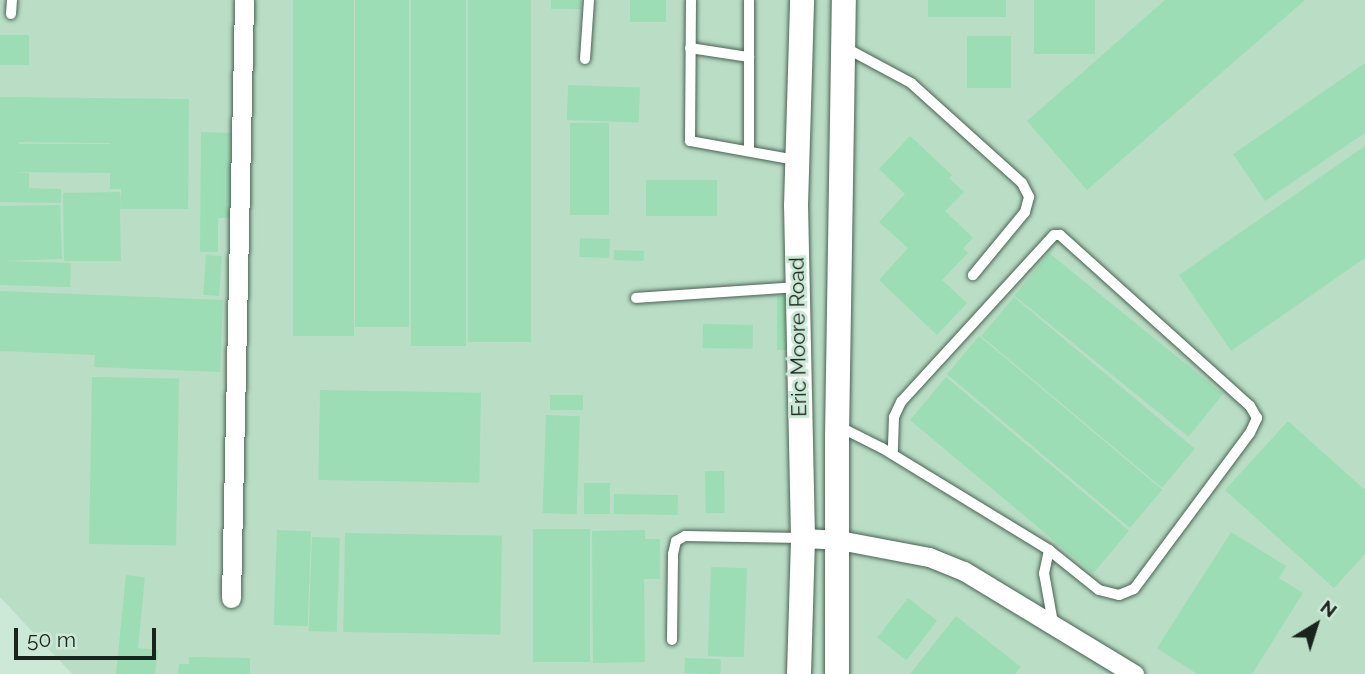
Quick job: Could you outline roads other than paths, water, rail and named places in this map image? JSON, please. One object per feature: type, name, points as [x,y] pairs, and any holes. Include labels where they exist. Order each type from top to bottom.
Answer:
[{"type":"street","points":[[231,598],[244,0]]},
{"type":"street","name":"Eric Moore Road","points":[[799,674],[803,538],[797,286],[802,0]]},
{"type":"street","name":"Eric Moore Road","points":[[837,674],[837,425],[845,0]]},
{"type":"street","points":[[803,538],[839,540],[929,557],[964,571],[1133,674]]},
{"type":"lane","points":[[11,14],[12,0]]},
{"type":"lane","points":[[585,59],[589,0]]},
{"type":"lane","points":[[691,0],[690,141],[798,160]]},
{"type":"lane","points":[[748,0],[749,151]]},
{"type":"lane","points":[[843,47],[911,83],[1022,183],[1029,197],[1025,212],[973,275]]},
{"type":"lane","points":[[690,48],[749,57]]},
{"type":"lane","points":[[837,425],[893,454],[1049,550],[1099,590],[1119,595],[1134,589],[1250,433],[1257,418],[1250,406],[1060,235],[1050,238],[901,402],[894,417],[893,454]]},
{"type":"lane","points":[[635,298],[797,286]]},
{"type":"lane","points":[[672,640],[673,554],[676,541],[685,536],[803,538]]},
{"type":"lane","points":[[1049,550],[1044,573],[1053,624]]}]
